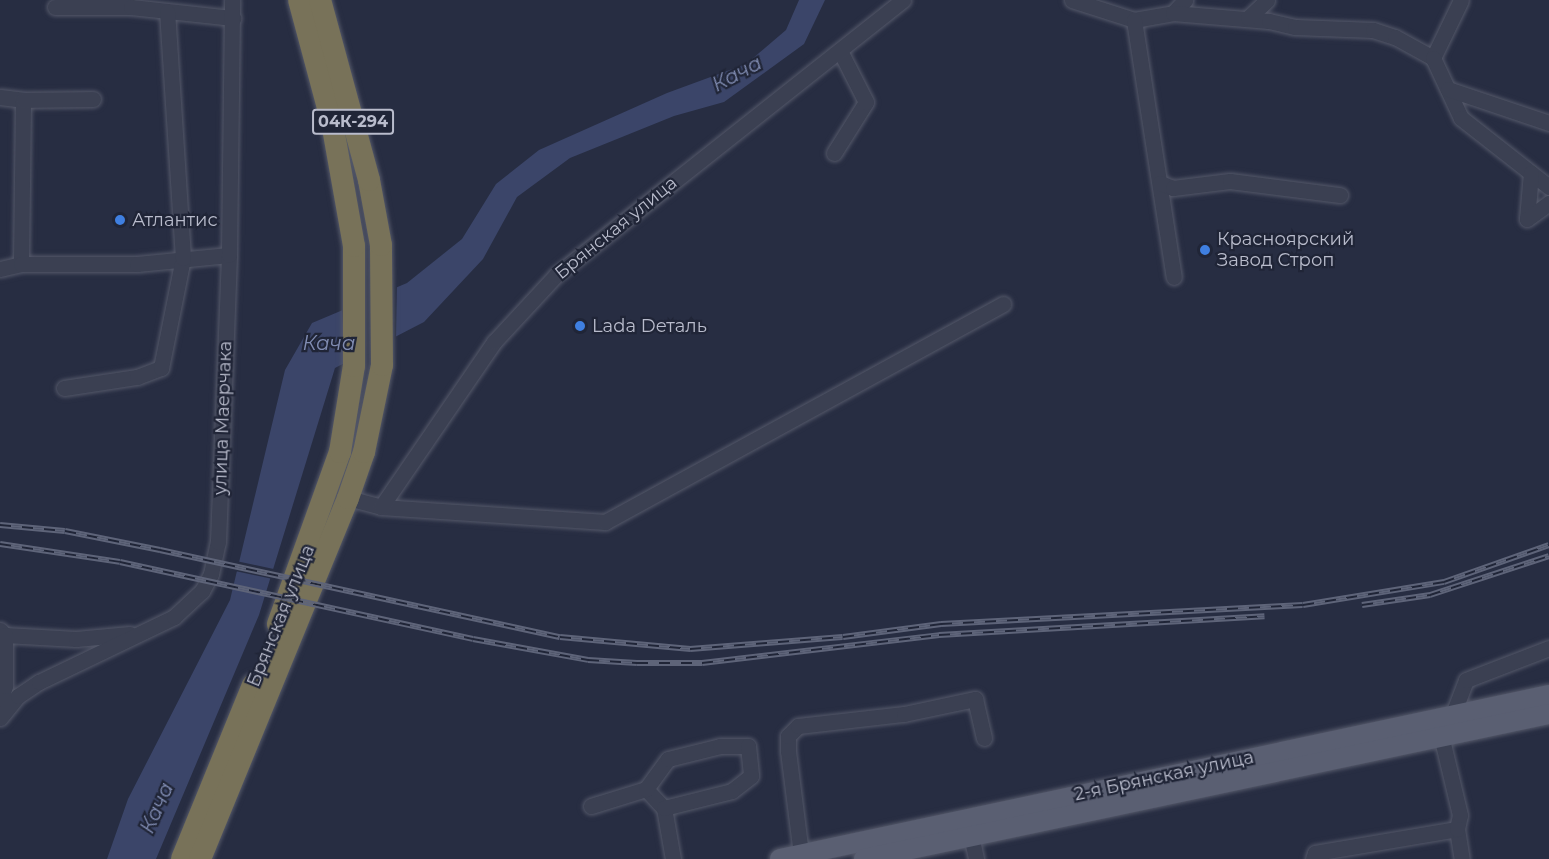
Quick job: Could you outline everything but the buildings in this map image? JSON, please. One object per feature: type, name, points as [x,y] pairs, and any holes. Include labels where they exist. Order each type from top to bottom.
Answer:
[{"type":"highway","name":"Брянская улица","points":[[182,859],[327,499],[351,403],[354,366],[354,246],[332,123],[299,0]]},
{"type":"highway","name":"Брянская улица","points":[[200,859],[348,498],[369,432],[382,366],[384,279],[381,245],[369,180],[320,0]]},
{"type":"main road","name":"2-я Брянская улица","points":[[780,859],[1549,695]]},
{"type":"main road","name":"2-я Брянская улица","points":[[864,859],[918,853],[971,836],[1549,714]]},
{"type":"street","name":"улица Маерчака","points":[[0,718],[18,696],[39,682],[174,617],[191,603],[211,574],[218,542],[229,255],[232,0]]},
{"type":"street","name":"Брянская улица","points":[[381,507],[494,342],[556,275],[903,0]]},
{"type":"street","points":[[1072,0],[1134,20],[1173,13],[1248,18],[1295,27],[1373,30],[1395,37],[1433,58],[1461,118],[1549,188]]},
{"type":"street","points":[[1173,13],[1185,0]]},
{"type":"street","points":[[1248,18],[1267,0]]},
{"type":"street","points":[[1433,58],[1461,0]]},
{"type":"street","points":[[55,7],[131,7],[167,12],[187,7],[233,18]]},
{"type":"street","points":[[64,388],[137,377],[161,368],[183,258],[167,12]]},
{"type":"street","points":[[1134,20],[1174,277]]},
{"type":"street","points":[[834,153],[866,102],[840,51]]},
{"type":"street","points":[[1448,88],[1549,123]]},
{"type":"street","points":[[0,97],[23,100],[93,99]]},
{"type":"street","points":[[21,264],[23,100]]},
{"type":"street","points":[[1531,173],[1527,219],[1549,203]]},
{"type":"street","points":[[1160,183],[1173,188],[1230,181],[1340,195]]},
{"type":"street","points":[[0,269],[21,264],[137,264],[229,255]]},
{"type":"street","points":[[348,498],[381,507],[605,522],[1003,304]]},
{"type":"street","points":[[0,702],[5,686],[3,633],[76,639],[142,632]]},
{"type":"street","points":[[1452,714],[1466,680],[1549,648]]},
{"type":"street","points":[[801,854],[788,751],[788,736],[798,726],[904,714],[975,699],[984,738]]},
{"type":"street","points":[[1442,735],[1460,815],[1456,829],[1462,859]]},
{"type":"street","points":[[591,806],[646,789],[668,759],[720,746],[748,746],[751,776],[732,790],[664,808]]},
{"type":"street","points":[[646,789],[664,808],[673,859]]},
{"type":"street","points":[[1312,859],[1315,853],[1456,829]]},
{"type":"street","points":[[971,836],[976,859]]},
{"type":"water","name":"Кача","points":[[799,0],[825,0],[804,44],[724,102],[674,116],[570,158],[517,197],[483,259],[424,322],[335,368],[259,615],[156,859],[107,859],[128,799],[230,600],[285,370],[312,323],[407,283],[462,239],[496,184],[539,150],[667,93],[746,64],[786,30]]},
{"type":"pier","points":[[397,283],[396,340],[345,366],[342,307]]},
{"type":"pier","points":[[236,561],[277,570],[275,580],[234,571]]},
{"type":"railway","points":[[0,525],[65,531],[560,637],[690,649],[843,637],[941,624],[1303,605],[1444,582],[1549,545]]},
{"type":"railway","points":[[0,544],[120,562],[473,639],[588,660],[637,663],[702,663],[939,635],[1264,616]]},
{"type":"railway","points":[[1362,605],[1430,595],[1549,556]]},
{"type":"place","name":"Атлантис","points":[[120,220]]},
{"type":"place","name":"Красноярский Завод Строп","points":[[1205,250]]},
{"type":"place","name":"Lada Dеталь","points":[[580,326]]}]
